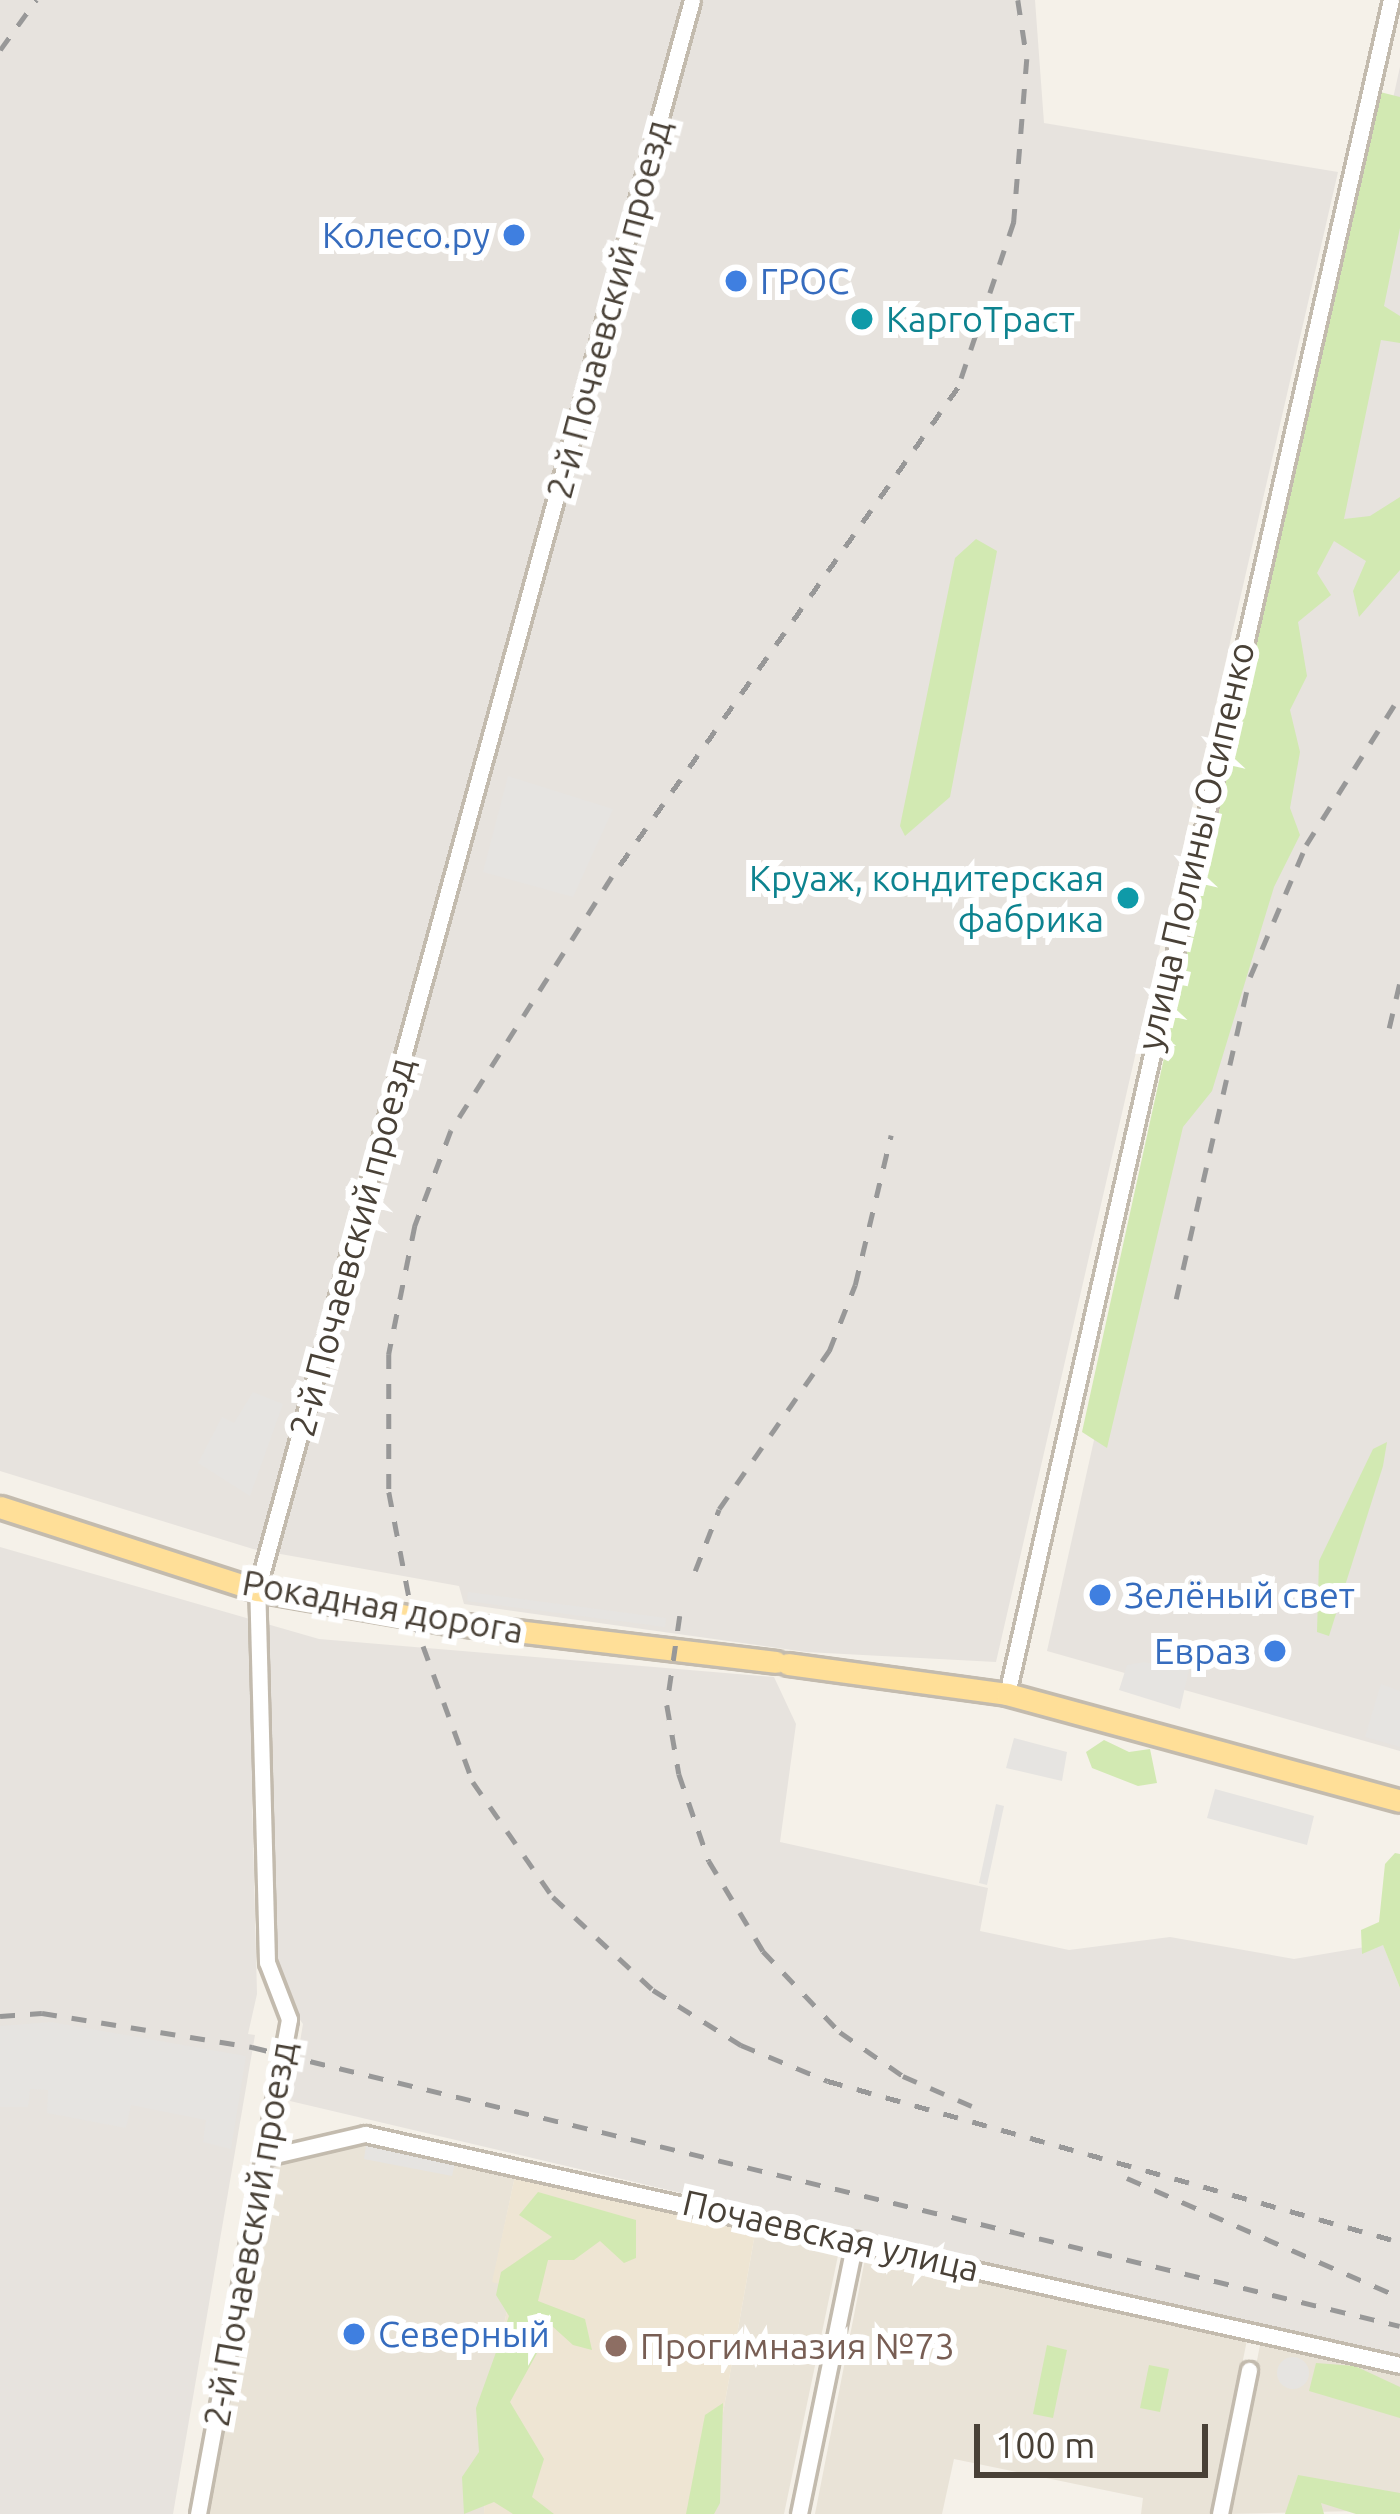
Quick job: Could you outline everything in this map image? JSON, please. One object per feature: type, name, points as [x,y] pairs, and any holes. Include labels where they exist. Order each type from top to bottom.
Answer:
[{"type":"main road","name":"Рокадная дорога","points":[[0,1507],[257,1590],[449,1623],[1007,1694],[1400,1801]]},
{"type":"street","name":"2-й Почаевский проезд","points":[[198,2514],[289,2019],[267,1962],[257,1590],[692,0]]},
{"type":"street","name":"улица Полины Осипенко","points":[[1007,1694],[1391,0]]},
{"type":"street","name":"Почаевская улица","points":[[262,2158],[365,2134],[1400,2365]]},
{"type":"street","points":[[799,2514],[855,2240]]},
{"type":"street","points":[[1220,2514],[1249,2370]]},
{"type":"shaded area","points":[[0,0],[1035,0],[1044,123],[1338,172],[996,1662],[806,1652],[464,1604],[459,1586],[253,1549],[0,1471]]},
{"type":"shaded area","points":[[1400,67],[1400,1751],[1047,1651]]},
{"type":"shaded area","points":[[508,776],[613,809],[573,897],[483,872]]},
{"type":"shaded area","points":[[253,1392],[283,1404],[250,1496],[198,1463],[222,1417],[234,1423]]},
{"type":"shaded area","points":[[0,1547],[319,1639],[774,1677],[796,1724],[780,1842],[988,1888],[980,1931],[1069,1950],[1170,1937],[1294,1959],[1383,1944],[1400,1988],[1400,2362],[290,2101],[303,2024],[284,1998],[270,1939],[273,1793],[252,1794],[257,1994],[248,2034],[255,2035],[173,2514],[0,2514]]},
{"type":"shaded area","points":[[468,1592],[666,1618],[665,1627],[467,1601]]},
{"type":"shaded area","points":[[1144,1662],[1189,1670],[1180,1709],[1119,1690],[1127,1665]]},
{"type":"shaded area","points":[[1381,1684],[1400,1691],[1400,1747],[1365,1737]]},
{"type":"shaded area","points":[[1014,1738],[1067,1752],[1062,1781],[1006,1768]]},
{"type":"shaded area","points":[[1215,1789],[1314,1816],[1307,1845],[1207,1818]]},
{"type":"shaded area","points":[[996,1804],[1004,1806],[987,1885],[979,1883]]},
{"type":"shaded area","points":[[51,2022],[246,2056],[231,2149],[203,2142],[206,2120],[131,2105],[126,2128],[47,2113],[48,2090],[30,2089],[28,2107],[0,2107],[0,2026]]},
{"type":"shaded area","points":[[366,2145],[515,2176],[493,2281],[512,2287],[488,2400],[484,2514],[207,2514],[274,2165]]},
{"type":"shaded area","points":[[366,2145],[455,2163],[452,2176],[364,2159]]},
{"type":"shaded area","name":"Прогимназия №73","points":[[515,2176],[756,2228],[705,2514],[484,2514],[488,2400],[512,2287],[492,2282]]},
{"type":"shaded area","points":[[756,2228],[840,2246],[784,2514],[705,2514]]},
{"type":"shaded area","points":[[866,2254],[1248,2335],[1212,2514],[1141,2514],[1143,2498],[954,2459],[942,2514],[815,2514]]},
{"type":"shaded area","points":[[1261,2340],[1400,2374],[1400,2510],[1227,2514]]},
{"type":"shaded area","points":[[1293,2357],[1305,2361],[1309,2373],[1305,2385],[1293,2389],[1281,2385],[1277,2373],[1281,2361]]},
{"type":"green space","points":[[1376,91],[1400,97],[1400,228],[1384,306],[1400,316],[1400,343],[1381,340],[1344,519],[1370,516],[1400,497],[1400,570],[1359,617],[1353,591],[1366,561],[1334,541],[1317,573],[1331,595],[1298,622],[1307,676],[1290,710],[1300,752],[1290,808],[1300,835],[1274,887],[1212,1091],[1183,1127],[1107,1448],[1082,1432]]},
{"type":"green space","points":[[976,539],[997,551],[950,797],[905,836],[900,826],[955,558]]},
{"type":"green space","points":[[1387,1442],[1329,1636],[1317,1632],[1319,1561],[1373,1449]]},
{"type":"green space","points":[[1104,1740],[1129,1752],[1150,1749],[1157,1783],[1138,1786],[1092,1768],[1086,1752]]},
{"type":"green space","points":[[1395,1853],[1400,1854],[1400,1988],[1383,1945],[1362,1954],[1361,1930],[1379,1922],[1385,1864]]},
{"type":"green space","points":[[538,2192],[636,2220],[636,2258],[624,2263],[600,2241],[574,2260],[548,2260],[538,2301],[585,2319],[592,2350],[573,2345],[552,2326],[510,2402],[544,2459],[532,2497],[554,2514],[513,2514],[494,2502],[464,2514],[462,2477],[479,2452],[476,2408],[509,2316],[496,2295],[501,2272],[552,2237],[519,2215]]},
{"type":"green space","points":[[1047,2345],[1067,2350],[1053,2418],[1033,2414]]},
{"type":"green space","points":[[1316,2363],[1355,2366],[1400,2387],[1400,2418],[1309,2391]]},
{"type":"green space","points":[[1149,2365],[1169,2369],[1160,2412],[1140,2408]]},
{"type":"green space","points":[[723,2403],[720,2503],[714,2514],[686,2514],[705,2415]]},
{"type":"green space","points":[[1298,2475],[1400,2493],[1400,2514],[1356,2514],[1321,2503],[1324,2514],[1285,2514]]},
{"type":"railway","points":[[0,50],[36,0]]},
{"type":"railway","points":[[1018,0],[1027,59],[1014,222],[958,388],[612,877],[451,1131],[415,1226],[389,1354],[389,1492],[413,1618],[473,1782],[553,1897],[653,1990],[741,2045],[828,2081],[1400,2242]]},
{"type":"railway","points":[[1176,1299],[1250,977],[1306,845],[1400,696]]},
{"type":"railway","points":[[1389,1028],[1400,981]]},
{"type":"railway","points":[[695,1571],[719,1509],[829,1351],[855,1285],[891,1135]]},
{"type":"railway","points":[[680,1616],[667,1705],[679,1774],[709,1861],[763,1951],[840,2032],[903,2076],[974,2107]]},
{"type":"railway","points":[[0,2016],[42,2013],[252,2047],[1400,2326]]},
{"type":"railway","points":[[1127,2178],[1400,2297]]},
{"type":"place","name":"Колесо.ру","points":[[514,235]]},
{"type":"place","name":"ГРОС","points":[[736,281]]},
{"type":"place","name":"КаргоТраст","points":[[862,319]]},
{"type":"place","name":"Круаж, кондитерская фабрика","points":[[1128,898]]},
{"type":"place","name":"Зелёный свет","points":[[1100,1595]]},
{"type":"place","name":"Евраз","points":[[1275,1651]]},
{"type":"place","name":"Северный","points":[[354,2334]]},
{"type":"place","name":"Прогимназия №73","points":[[616,2346]]}]
